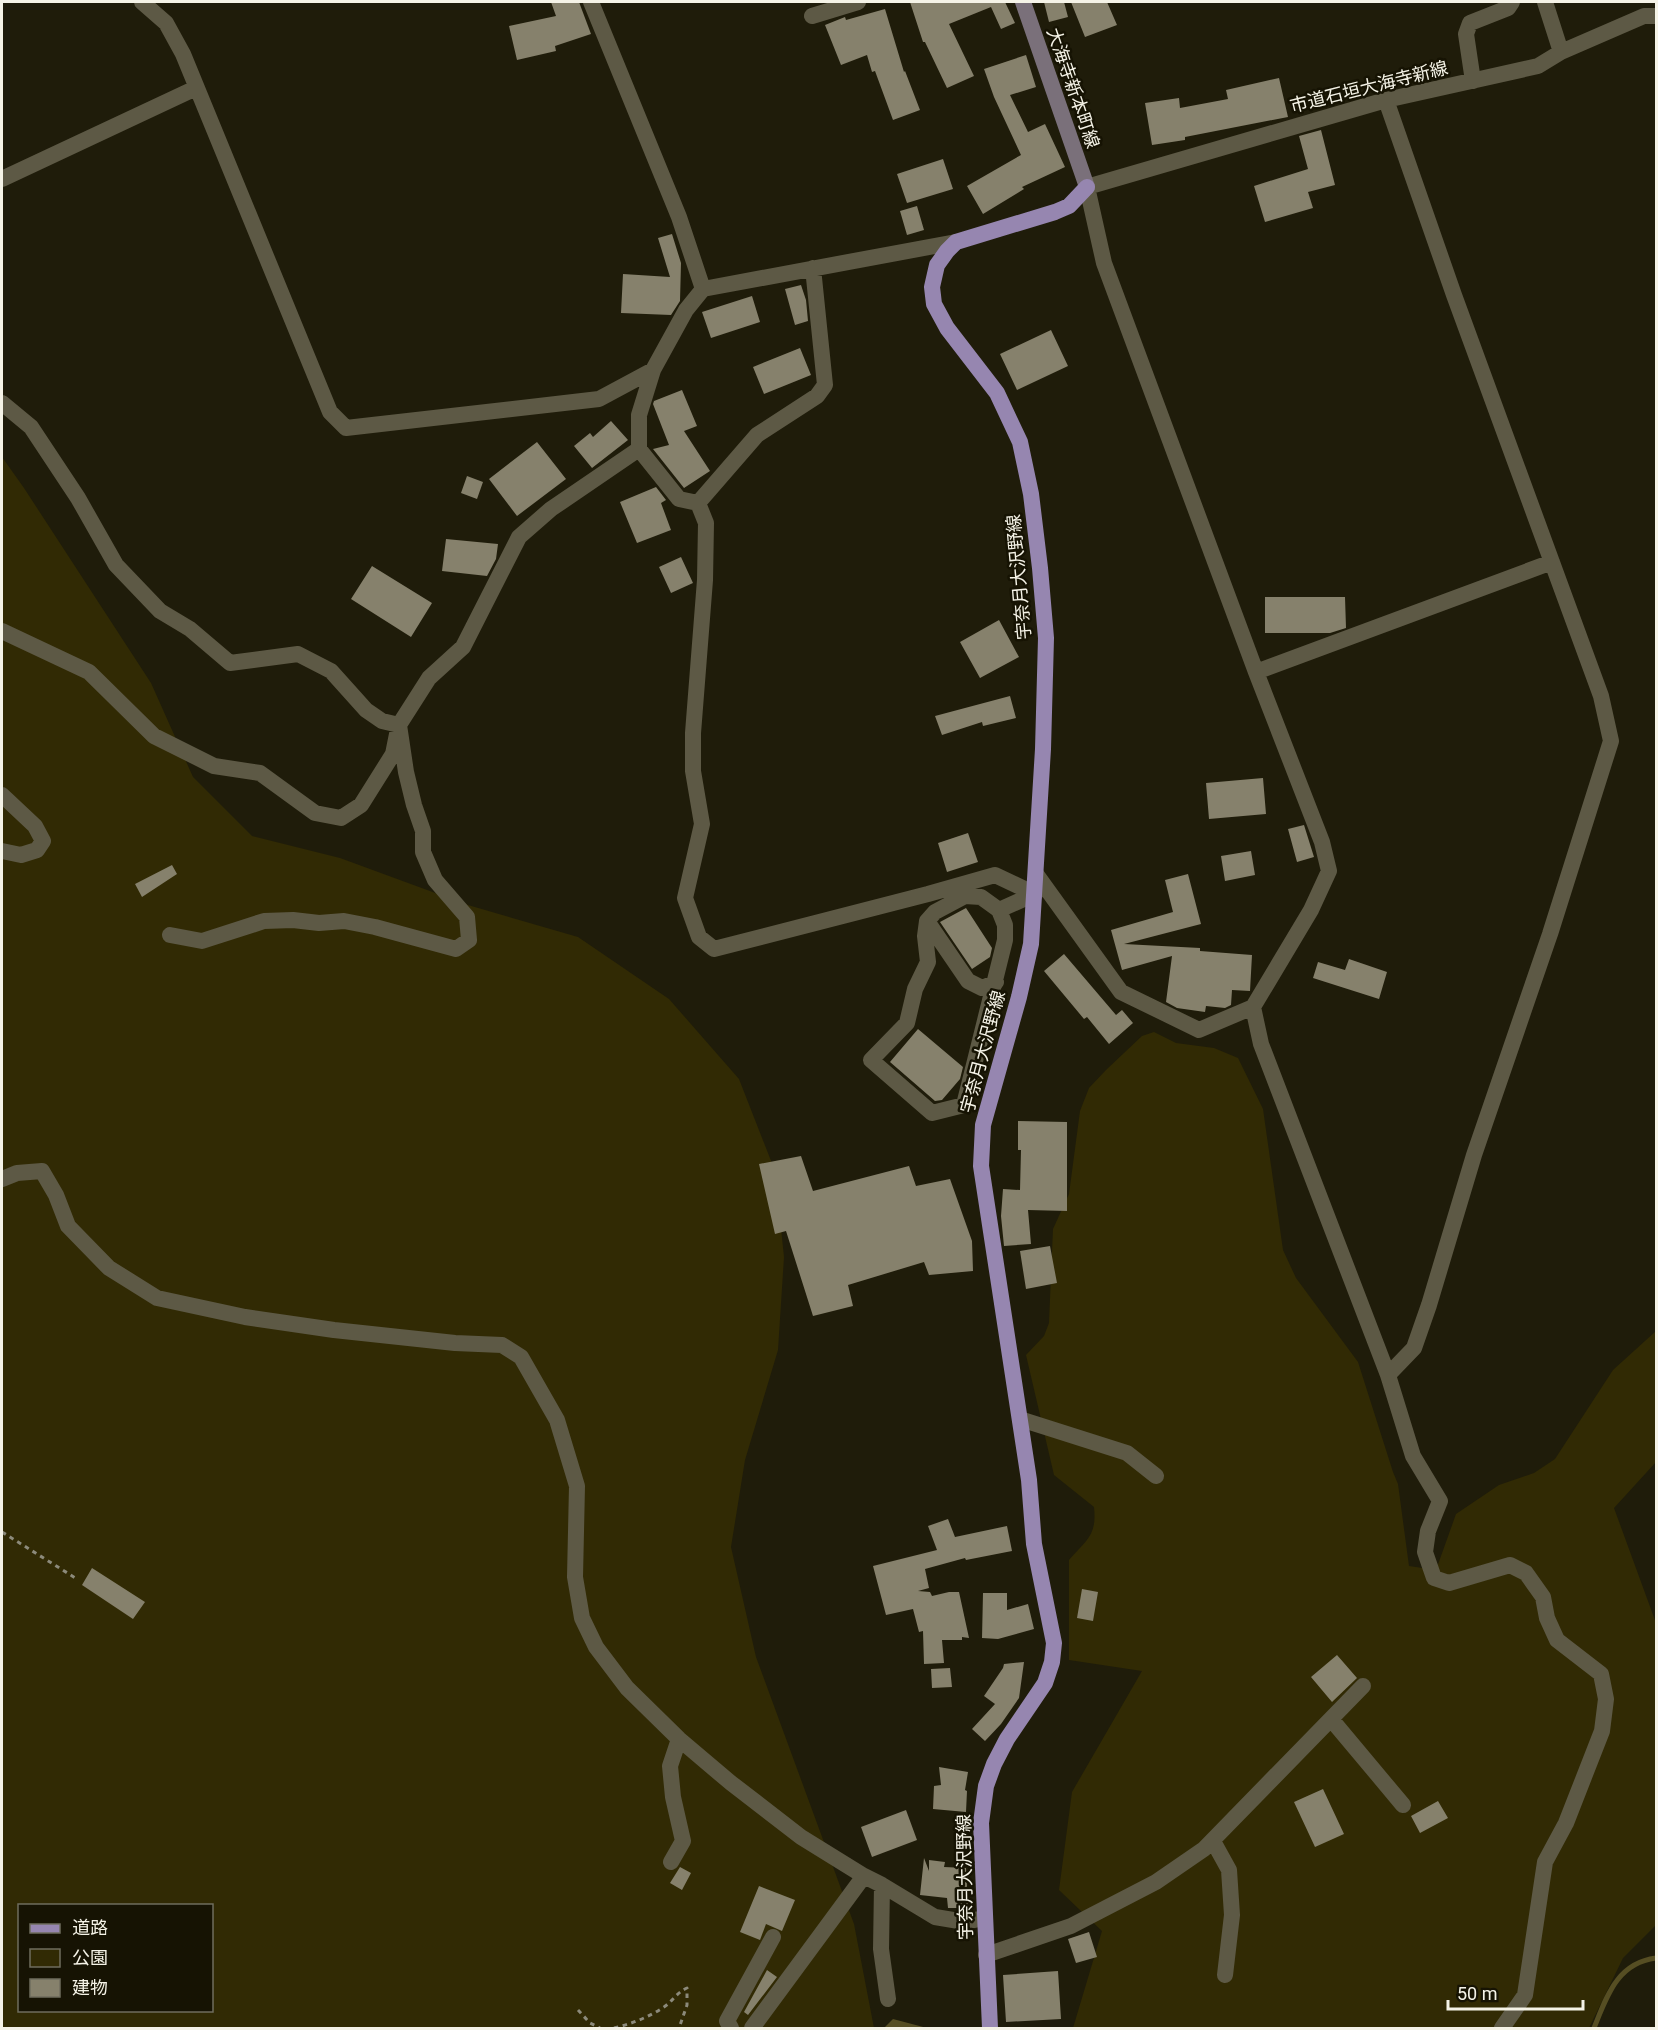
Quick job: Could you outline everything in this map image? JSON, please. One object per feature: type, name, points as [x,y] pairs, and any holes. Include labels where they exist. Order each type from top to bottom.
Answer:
[{"type":"main road","name":"大海寺新本町線","points":[[1023,2],[1087,187]]},
{"type":"main road","points":[[956,242],[1055,212],[1069,206],[1087,187]]},
{"type":"main road","name":"宇奈月大沢野線","points":[[956,242],[937,266],[932,287],[933,304],[947,328],[997,393],[1020,442],[1035,526],[1046,638],[1043,749],[1031,944],[983,1125],[981,1166],[1029,1480],[1034,1544],[1054,1643],[1052,1662],[1045,1683],[1007,1739],[986,1786],[981,1823],[990,2028]]},
{"type":"street","points":[[142,2],[166,23],[183,54],[330,412],[346,428],[599,399],[653,370]]},
{"type":"street","points":[[591,2],[679,218],[703,289]]},
{"type":"street","points":[[812,16],[858,2]]},
{"type":"street","points":[[1473,81],[1466,34],[1470,23],[1508,8],[1512,2]]},
{"type":"street","points":[[1545,2],[1561,52]]},
{"type":"street","name":"市道石垣大海寺新線","points":[[1087,187],[1386,100],[1538,66],[1561,52],[1644,16],[1656,16]]},
{"type":"street","points":[[2,179],[196,88]]},
{"type":"street","points":[[1386,100],[1454,295],[1601,696],[1611,741],[1550,934],[1474,1155],[1414,1348],[1388,1375]]},
{"type":"street","points":[[1036,874],[1121,992],[1199,1030],[1253,1007],[1311,910],[1329,871],[1322,842],[1256,672],[1104,263],[1087,187]]},
{"type":"street","points":[[698,503],[679,500],[639,449],[639,416],[653,370],[687,310],[703,289],[956,242]]},
{"type":"street","points":[[698,503],[757,435],[817,396],[825,385],[813,268]]},
{"type":"street","points":[[2,403],[31,428],[78,498],[116,565],[160,611],[190,629],[230,663],[298,654],[332,671],[366,710],[382,721],[399,725]]},
{"type":"street","points":[[2,632],[89,672],[154,736],[214,766],[261,773],[315,813],[341,818],[361,805],[393,754],[399,725],[429,678],[463,647],[519,537],[551,509],[639,449]]},
{"type":"street","points":[[698,503],[706,523],[705,580],[693,733],[693,771],[702,824],[685,898],[699,937],[714,949],[995,875],[1035,894]]},
{"type":"street","points":[[1256,672],[1552,561]]},
{"type":"street","points":[[170,935],[202,941],[264,921],[293,920],[319,923],[344,921],[456,949],[469,940],[467,917],[435,880],[423,852],[423,831],[406,772],[399,725]]},
{"type":"street","points":[[2,851],[21,855],[37,850],[43,841],[35,826],[5,803]]},
{"type":"street","points":[[999,910],[1035,894]]},
{"type":"street","points":[[965,896],[981,897],[999,910],[1005,925],[1005,940],[964,1105],[932,1113],[871,1060],[907,1023],[915,990],[928,962],[925,936],[927,921],[935,912],[965,896]]},
{"type":"street","points":[[927,921],[968,981],[982,988],[996,982]]},
{"type":"street","points":[[1253,1007],[1260,1044],[1388,1375],[1413,1456],[1440,1501],[1428,1531],[1425,1552],[1434,1578],[1449,1583],[1510,1565],[1526,1573],[1543,1597],[1547,1618],[1557,1640],[1601,1674],[1606,1699],[1602,1731],[1566,1823],[1545,1862],[1525,1995],[1502,2028]]},
{"type":"street","points":[[2,1179],[17,1173],[42,1171],[56,1195],[68,1226],[109,1268],[157,1299],[245,1317],[334,1330],[502,1346],[521,1357],[557,1420],[577,1486],[574,1577],[582,1618],[596,1647],[627,1688],[679,1739],[801,1837],[934,1917],[965,1922],[984,1918]]},
{"type":"street","points":[[1020,1419],[1127,1454],[1156,1476]]},
{"type":"street","points":[[986,1955],[1071,1926],[1156,1882],[1213,1841],[1363,1686]]},
{"type":"street","points":[[1331,1719],[1403,1805]]},
{"type":"street","points":[[671,1862],[683,1841],[673,1797],[670,1766],[679,1739]]},
{"type":"street","points":[[1213,1841],[1229,1870],[1232,1915],[1225,1975]]},
{"type":"street","points":[[752,2028],[864,1876]]},
{"type":"street","points":[[882,1885],[881,1949],[888,2000]]},
{"type":"street","points":[[731,2028],[727,2021],[772,1937]]},
{"type":"path","points":[[2,1532],[76,1579]]},
{"type":"path","points":[[614,2028],[632,2024],[666,2007],[679,1991],[687,1988],[687,2005],[679,2028]]},
{"type":"path","points":[[578,2010],[590,2023],[600,2028]]},
{"type":"green space","points":[[2,457],[151,683],[193,777],[252,836],[340,858],[468,905],[578,937],[669,999],[739,1079],[775,1171],[784,1257],[778,1350],[745,1460],[731,1547],[756,1657],[854,1924],[874,2028],[2,2028]]},
{"type":"green space","points":[[1154,1032],[1176,1043],[1214,1048],[1238,1058],[1263,1109],[1283,1250],[1296,1278],[1358,1362],[1398,1484],[1409,1566],[1436,1570],[1456,1514],[1499,1485],[1534,1473],[1555,1459],[1613,1370],[1656,1331],[1656,1462],[1614,1508],[1656,1623],[1656,1925],[1623,1958],[1589,2028],[1073,2028],[1102,1931],[1059,1890],[1072,1792],[1142,1671],[1069,1660],[1069,1560],[1086,1542],[1092,1531],[1095,1517],[1094,1507],[1054,1475],[1026,1355],[1044,1336],[1049,1323],[1053,1229],[1069,1194],[1080,1111],[1089,1088],[1142,1036]]},
{"type":"shaded area","points":[[893,2019],[927,2028],[884,2028]]},
{"type":"building","points":[[551,2],[579,2],[591,34],[555,46],[556,51],[517,60],[509,26],[556,16]]},
{"type":"building","points":[[910,2],[1005,2],[1015,23],[1001,29],[991,7],[949,24],[974,76],[947,88],[923,42]]},
{"type":"building","points":[[1044,2],[1064,2],[1068,17],[1049,22]]},
{"type":"building","points":[[1071,2],[1107,2],[1117,25],[1085,37]]},
{"type":"building","points":[[885,9],[904,72],[920,110],[893,120],[867,55],[841,65],[825,25],[845,17],[846,20]]},
{"type":"building","points":[[1026,55],[1036,87],[1010,95],[1028,132],[1045,124],[1065,167],[1022,187],[1024,189],[983,214],[967,186],[1021,155],[994,97],[984,69]]},
{"type":"building","points":[[1279,78],[1288,117],[1152,145],[1145,103],[1179,98],[1180,108],[1228,99],[1226,90]]},
{"type":"building","points":[[1321,130],[1335,185],[1308,192],[1313,208],[1265,222],[1254,186],[1308,169],[1299,136]]},
{"type":"building","points":[[943,159],[953,189],[907,203],[897,174]]},
{"type":"building","points":[[917,206],[924,230],[907,235],[900,211]]},
{"type":"building","points":[[672,234],[681,263],[680,301],[671,315],[621,313],[623,274],[670,277],[658,238]]},
{"type":"building","points":[[801,285],[806,300],[808,321],[795,325],[785,289]]},
{"type":"building","points":[[752,296],[760,322],[711,338],[702,312]]},
{"type":"building","points":[[1051,330],[1068,366],[1017,390],[1000,354]]},
{"type":"building","points":[[800,348],[811,375],[764,394],[753,367]]},
{"type":"building","points":[[682,390],[697,426],[684,431],[710,471],[684,488],[653,449],[669,445],[653,404],[654,401]]},
{"type":"building","points":[[611,421],[628,440],[592,468],[574,446],[590,433],[593,437]]},
{"type":"building","points":[[537,442],[566,479],[517,516],[489,479]]},
{"type":"building","points":[[467,476],[483,482],[477,499],[461,493]]},
{"type":"building","points":[[656,487],[666,500],[661,503],[671,530],[637,543],[620,502]]},
{"type":"building","points":[[446,539],[498,544],[496,559],[487,576],[442,571]]},
{"type":"building","points":[[681,557],[693,583],[671,593],[659,567]]},
{"type":"building","points":[[372,566],[432,603],[411,637],[351,599]]},
{"type":"building","points":[[1265,597],[1345,597],[1346,628],[1330,633],[1265,633]]},
{"type":"building","points":[[999,620],[1019,657],[980,678],[960,642]]},
{"type":"building","points":[[1010,696],[1016,718],[983,726],[982,722],[942,735],[935,716]]},
{"type":"building","points":[[1263,778],[1266,814],[1209,819],[1206,783]]},
{"type":"building","points":[[1304,825],[1314,857],[1297,862],[1288,829]]},
{"type":"building","points":[[968,833],[978,862],[947,872],[938,843]]},
{"type":"building","points":[[1251,851],[1255,875],[1225,881],[1221,856]]},
{"type":"building","points":[[172,865],[177,874],[142,897],[135,884]]},
{"type":"building","points":[[1188,874],[1201,924],[1124,944],[1200,948],[1200,951],[1252,955],[1250,991],[1232,990],[1231,1005],[1225,1008],[1206,1006],[1205,1012],[1177,1008],[1166,1002],[1172,956],[1122,970],[1111,930],[1173,912],[1165,880]]},
{"type":"building","points":[[966,908],[992,948],[990,957],[972,969],[940,922]]},
{"type":"building","points":[[1064,954],[1116,1015],[1122,1010],[1133,1023],[1109,1044],[1087,1017],[1084,1019],[1044,971]]},
{"type":"building","points":[[1349,959],[1387,972],[1379,999],[1313,978],[1318,962],[1345,970]]},
{"type":"building","points":[[918,1029],[963,1067],[960,1079],[942,1100],[935,1101],[890,1062]]},
{"type":"building","points":[[1018,1121],[1067,1122],[1067,1211],[1028,1210],[1031,1244],[1004,1246],[1001,1216],[1003,1189],[1020,1190],[1021,1150],[1018,1150]]},
{"type":"building","points":[[801,1156],[813,1191],[909,1166],[916,1186],[950,1179],[972,1241],[973,1271],[929,1275],[924,1262],[848,1285],[853,1306],[813,1316],[786,1231],[775,1234],[759,1164]]},
{"type":"building","points":[[1050,1246],[1057,1283],[1026,1289],[1020,1251]]},
{"type":"building","points":[[948,1519],[955,1537],[1007,1526],[1012,1551],[966,1560],[965,1558],[925,1569],[929,1588],[918,1591],[930,1592],[932,1596],[959,1592],[969,1638],[942,1640],[944,1663],[924,1664],[923,1631],[919,1632],[913,1609],[886,1615],[873,1566],[937,1550],[928,1526]]},
{"type":"building","points":[[92,1568],[145,1602],[133,1619],[82,1585]]},
{"type":"building","points":[[1082,1589],[1098,1592],[1093,1621],[1077,1618]]},
{"type":"building","points":[[983,1593],[1007,1593],[1007,1610],[1028,1604],[1034,1629],[998,1639],[982,1638]]},
{"type":"building","points":[[1337,1655],[1357,1678],[1332,1702],[1311,1677]]},
{"type":"building","points":[[1024,1662],[1019,1698],[1001,1724],[985,1741],[972,1729],[995,1704],[984,1696],[1004,1664]]},
{"type":"building","points":[[950,1668],[952,1687],[932,1688],[931,1669]]},
{"type":"building","points":[[939,1767],[968,1772],[965,1790],[967,1791],[966,1812],[933,1809],[934,1786],[941,1785]]},
{"type":"building","points":[[1323,1789],[1344,1834],[1315,1847],[1294,1802]]},
{"type":"building","points":[[1438,1801],[1448,1818],[1420,1833],[1411,1816]]},
{"type":"building","points":[[906,1810],[917,1840],[872,1857],[861,1827]]},
{"type":"building","points":[[924,1858],[929,1871],[929,1860],[945,1862],[944,1867],[966,1868],[968,1908],[948,1908],[947,1898],[920,1895]]},
{"type":"building","points":[[680,1867],[691,1873],[682,1890],[670,1883]]},
{"type":"building","points":[[759,1886],[795,1900],[782,1931],[766,1924],[760,1940],[740,1932]]},
{"type":"building","points":[[1089,1932],[1097,1957],[1076,1963],[1068,1939]]},
{"type":"building","points":[[767,1970],[777,1977],[748,2015],[744,2012]]},
{"type":"building","points":[[1058,1971],[1061,2019],[1006,2022],[1003,1975]]},
{"type":"waterway","points":[[1594,2028],[1615,1983],[1632,1967],[1656,1958]]}]
